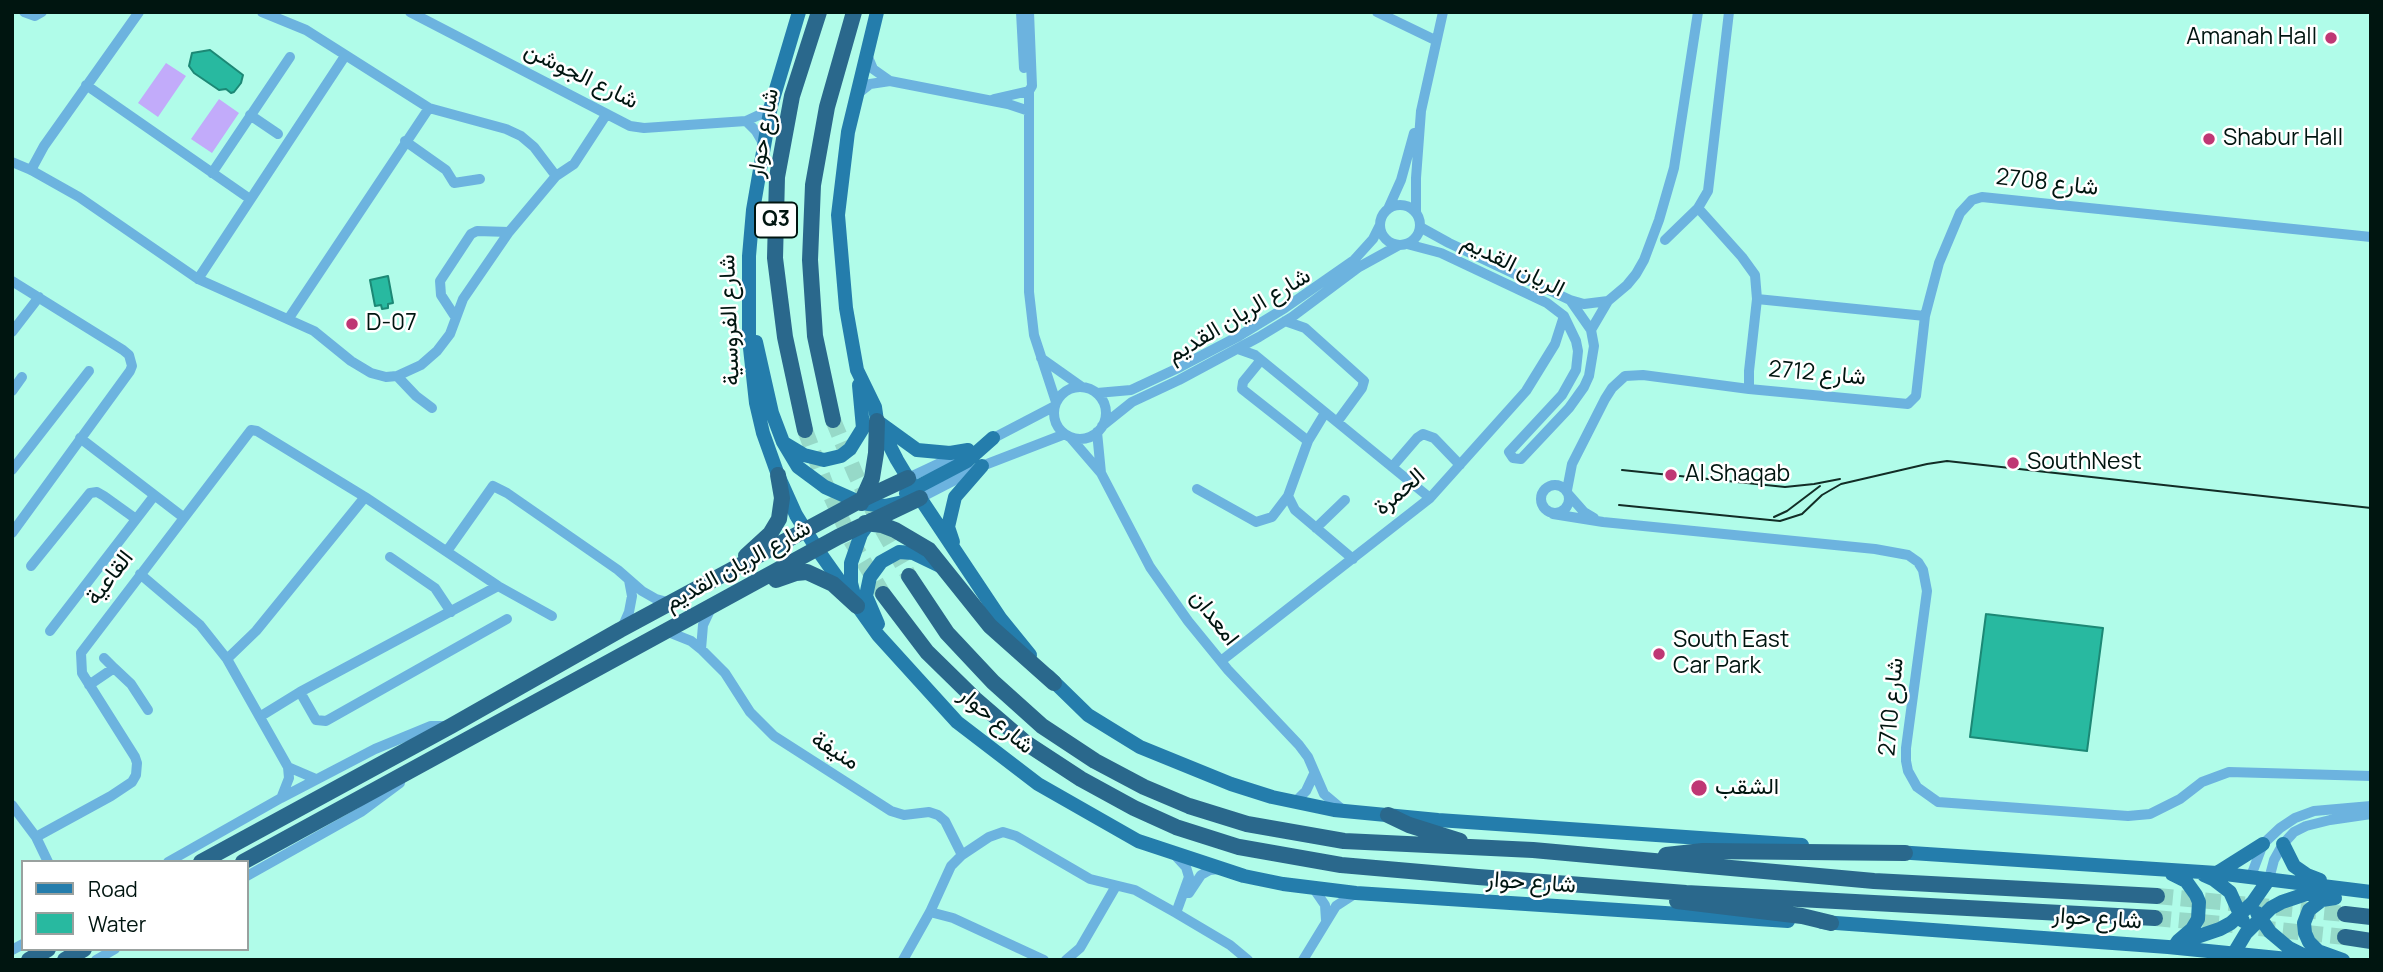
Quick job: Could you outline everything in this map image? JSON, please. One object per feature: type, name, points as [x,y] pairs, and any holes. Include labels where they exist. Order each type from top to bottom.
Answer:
[{"type":"highway","name":"شارع حوار","points":[[805,430],[785,337],[775,258],[777,177],[792,96],[818,12]]},
{"type":"highway","name":"Q3","points":[[833,420],[815,335],[810,260],[813,185],[827,107],[854,12]]},
{"type":"highway","points":[[838,537],[861,501],[874,466],[877,421]]},
{"type":"highway","points":[[723,576],[776,526],[782,510],[778,475]]},
{"type":"highway","name":"شارع الريان القديم","points":[[205,860],[451,726],[620,630],[861,501],[914,488]]},
{"type":"highway","name":"شارع الريان القديم","points":[[247,860],[838,537],[868,524],[914,488]]},
{"type":"highway","points":[[806,530],[848,523],[868,524],[882,525],[909,537],[929,550],[990,626],[1054,683]]},
{"type":"highway","points":[[734,594],[796,573],[807,572],[833,584],[857,606]]},
{"type":"highway","name":"شارع حوار","points":[[909,576],[947,633],[993,682],[1042,726],[1095,761],[1144,787],[1189,806],[1247,824],[1344,841],[1483,848],[1763,869],[1874,881],[2157,896]]},
{"type":"highway","name":"شارع حوار","points":[[883,594],[927,652],[975,699],[1026,743],[1081,779],[1134,808],[1176,827],[1239,847],[1341,865],[1686,893],[2155,918]]},
{"type":"highway","points":[[1388,816],[1483,848]]},
{"type":"highway","points":[[1621,859],[1703,851],[1905,853]]},
{"type":"highway","points":[[1617,887],[1664,900],[1802,916],[1831,923]]},
{"type":"highway","points":[[2345,914],[2371,917]]},
{"type":"highway","points":[[2345,937],[2371,941]]},
{"type":"highway","points":[[29,960],[45,951]]},
{"type":"highway","points":[[65,960],[81,951]]},
{"type":"main road","name":"شارع الفروسية","points":[[799,12],[771,106],[753,210],[749,256],[750,361],[763,433],[778,475],[817,549],[857,606]]},
{"type":"main road","points":[[783,442],[804,455],[824,460],[841,456],[850,449],[863,428],[858,370],[846,307],[838,215],[848,132],[877,12]]},
{"type":"main road","points":[[750,310],[766,387],[783,442],[791,458],[807,475],[825,487],[861,501],[885,506]]},
{"type":"main road","points":[[858,370],[875,407],[877,421],[914,488],[999,618],[1054,683],[1088,715],[1140,747],[1231,785],[1272,797],[1388,816],[2217,873],[2371,893]]},
{"type":"main road","points":[[877,421],[917,450],[950,453],[968,450]]},
{"type":"main road","points":[[857,606],[851,583],[851,564],[856,545],[868,524],[885,506],[967,461],[993,438]]},
{"type":"main road","points":[[958,556],[948,527],[950,510],[955,497],[982,466]]},
{"type":"main road","points":[[908,669],[875,621],[866,596],[870,577],[881,562],[899,552],[925,557],[944,568]]},
{"type":"main road","name":"شارع حوار","points":[[857,606],[878,635],[957,722],[1038,785],[1138,841],[1219,869],[1268,881],[1356,893],[1831,923],[2168,947],[2233,956],[2298,960]]},
{"type":"main road","points":[[2217,873],[2263,844]]},
{"type":"main road","points":[[2283,844],[2294,866],[2307,875],[2341,888]]},
{"type":"main road","points":[[2166,871],[2186,881],[2199,902],[2198,919],[2192,929],[2168,947]]},
{"type":"main road","points":[[2196,872],[2213,879],[2230,892],[2242,914],[2248,957]]},
{"type":"main road","points":[[2251,876],[2253,902],[2258,919],[2289,948],[2313,960]]},
{"type":"main road","points":[[2233,956],[2251,876]]},
{"type":"main road","points":[[2168,947],[2220,929],[2242,914],[2269,879]]},
{"type":"main road","points":[[2248,957],[2269,879]]},
{"type":"main road","points":[[2233,956],[2246,933],[2258,919],[2282,902],[2306,894],[2371,893]]},
{"type":"main road","points":[[2343,960],[2318,951],[2309,942],[2304,923],[2309,910],[2322,900],[2371,893]]},
{"type":"main road","points":[[2168,947],[2198,960]]},
{"type":"street","points":[[24,12],[35,16],[42,12]]},
{"type":"street","points":[[31,170],[39,153],[139,12]]},
{"type":"street","points":[[262,12],[306,30],[429,108],[506,129],[521,136],[534,147],[556,176]]},
{"type":"street","name":"شارع الجوشن","points":[[411,12],[630,126],[644,128],[746,121],[771,106]]},
{"type":"street","points":[[1021,12],[1024,78],[1025,87],[1029,90]]},
{"type":"street","points":[[1029,12],[1029,292],[1034,335],[1039,356],[1056,404],[1055,420],[1068,435],[1082,438],[1099,429],[1105,411],[1097,393],[1082,387],[1039,356]]},
{"type":"street","points":[[1377,12],[1435,40]]},
{"type":"street","points":[[1421,111],[1416,178],[1416,212],[1420,227],[1416,237],[1403,244],[1385,239],[1380,225],[1401,180],[1421,111],[1443,12]]},
{"type":"street","points":[[1591,330],[1608,301],[1636,274],[1659,220],[1674,168],[1698,12]]},
{"type":"street","points":[[1665,240],[1698,208],[1711,182],[1729,12]]},
{"type":"street","points":[[867,53],[873,69],[890,81]]},
{"type":"street","points":[[212,173],[290,57]]},
{"type":"street","points":[[198,279],[345,57]]},
{"type":"street","points":[[856,95],[870,85],[890,81],[990,100],[1029,111]]},
{"type":"street","points":[[86,85],[250,199]]},
{"type":"street","points":[[990,100],[1029,90]]},
{"type":"street","points":[[289,318],[429,108]]},
{"type":"street","points":[[250,115],[278,134]]},
{"type":"street","points":[[12,162],[79,197],[198,279],[314,331],[351,361],[371,373],[386,377],[397,376],[421,365],[437,351],[450,334],[463,299],[509,232],[556,176],[574,164],[606,115]]},
{"type":"street","points":[[746,121],[763,143]]},
{"type":"street","points":[[405,141],[446,170],[454,183],[480,179]]},
{"type":"street","name":"شارع 2708","points":[[1924,316],[1939,262],[1960,213],[1972,200],[1982,197],[2371,237]]},
{"type":"street","points":[[1388,209],[1399,204],[1416,212]]},
{"type":"street","name":"شارع 2712","points":[[1698,208],[1721,231],[1751,269],[1756,281],[1757,299],[1749,389],[1908,404],[1916,396],[1924,316]]},
{"type":"street","name":"شارع الريان القديم","points":[[1097,393],[1138,387],[1239,336],[1354,260],[1373,239],[1380,225]]},
{"type":"street","name":"الريان القديم","points":[[1403,244],[1441,253],[1547,303],[1564,316],[1576,341],[1576,370],[1562,395],[1509,452],[1513,457],[1521,459],[1569,408],[1584,387],[1589,376],[1594,346],[1591,330],[1570,300],[1420,227]]},
{"type":"street","points":[[456,317],[441,295],[440,281],[471,234],[477,231],[509,232]]},
{"type":"street","name":"شارع الريان القديم","points":[[1099,429],[1132,402],[1259,337],[1306,307],[1359,267],[1403,244]]},
{"type":"street","points":[[12,281],[123,350],[130,355],[132,366],[14,527]]},
{"type":"street","points":[[12,332],[39,297]]},
{"type":"street","points":[[1757,299],[1924,316]]},
{"type":"street","points":[[1570,300],[1584,304],[1608,301]]},
{"type":"street","points":[[1305,328],[1303,321],[1306,307]]},
{"type":"street","name":"الحمرة","points":[[1221,661],[1430,498],[1525,391],[1555,344],[1564,316]]},
{"type":"street","points":[[1286,321],[1305,328],[1364,382],[1337,422]]},
{"type":"street","points":[[1259,337],[1256,345],[1261,360]]},
{"type":"street","points":[[1238,349],[1255,355],[1430,498]]},
{"type":"street","points":[[1261,360],[1243,382],[1242,389],[1308,441]]},
{"type":"street","points":[[12,470],[89,370]]},
{"type":"street","points":[[1572,464],[1568,507],[1553,514],[1544,509],[1540,498],[1545,488],[1572,464],[1605,399],[1625,376],[1643,375],[1749,389]]},
{"type":"street","points":[[397,376],[432,408]]},
{"type":"street","points":[[12,391],[22,377]]},
{"type":"street","points":[[1056,404],[1064,393],[1082,387]]},
{"type":"street","name":"شارع الريان القديم","points":[[914,488],[968,450],[1056,404]]},
{"type":"street","points":[[1197,489],[1256,522],[1272,517],[1288,496],[1308,441],[1325,412]]},
{"type":"street","name":"امعدان","points":[[1099,429],[1101,473]]},
{"type":"street","name":"القاعية","points":[[36,837],[111,796],[132,782],[136,775],[138,767],[135,757],[81,670],[81,653],[250,431],[254,430],[365,497],[498,586],[552,616]]},
{"type":"street","name":"شارع الريان القديم","points":[[914,488],[1068,435]]},
{"type":"street","name":"امعدان","points":[[1068,435],[1101,473],[1150,567],[1188,621],[1298,744],[1308,757],[1324,794],[1343,810]]},
{"type":"street","points":[[1392,467],[1417,438],[1423,435],[1434,438],[1460,465]]},
{"type":"street","points":[[80,438],[183,517]]},
{"type":"street","points":[[447,551],[493,486],[507,493],[656,599],[671,603]]},
{"type":"street","points":[[1550,486],[1562,486],[1568,493]]},
{"type":"street","points":[[31,566],[90,494],[97,492],[136,519]]},
{"type":"street","name":"شارع 2710","points":[[1568,493],[1584,512],[1604,522]]},
{"type":"street","points":[[50,631],[154,496]]},
{"type":"street","points":[[1288,496],[1295,510],[1353,559]]},
{"type":"street","points":[[227,659],[256,632],[365,497]]},
{"type":"street","points":[[1316,528],[1345,500]]},
{"type":"street","name":"شارع 2710","points":[[1553,514],[1604,522],[1901,552],[1918,562],[1925,576],[1927,591],[1906,761],[1917,787],[1938,802],[2128,816],[2150,814],[2180,799],[2202,782],[2229,772],[2371,776]]},
{"type":"street","points":[[390,557],[435,588],[451,612]]},
{"type":"street","points":[[140,574],[200,625],[227,659],[288,767],[287,788],[281,797]]},
{"type":"street","points":[[620,630],[629,612],[632,596],[629,580]]},
{"type":"street","points":[[261,716],[300,692],[498,586]]},
{"type":"street","points":[[701,649],[703,625],[713,605]]},
{"type":"street","points":[[300,692],[316,720],[326,721],[507,619]]},
{"type":"street","name":"منيفة","points":[[666,631],[685,638],[701,649],[725,673],[750,712],[774,736],[891,811],[904,815],[929,812],[938,815],[945,821],[962,855]]},
{"type":"street","points":[[104,658],[131,684],[148,710]]},
{"type":"street","points":[[89,685],[114,668]]},
{"type":"street","name":"شارع الريان القديم","points":[[171,860],[281,797],[374,749],[431,726],[451,726]]},
{"type":"street","name":"شارع الريان القديم","points":[[248,875],[361,812],[440,755]]},
{"type":"street","points":[[288,767],[316,779]]},
{"type":"street","points":[[1296,801],[1306,792],[1314,774]]},
{"type":"street","points":[[12,805],[36,837],[47,860]]},
{"type":"street","points":[[2251,876],[2263,844],[2295,818],[2314,811],[2371,806]]},
{"type":"street","points":[[2269,879],[2274,860],[2294,832],[2330,820],[2371,814]]},
{"type":"street","points":[[904,960],[930,912],[947,872],[962,855],[996,834],[1010,833],[1090,879],[1135,890],[1230,945],[1248,960]]},
{"type":"street","points":[[1175,855],[1186,867],[1189,877],[1176,913]]},
{"type":"street","points":[[1182,900],[1201,875],[1219,869]]},
{"type":"street","points":[[1066,960],[1080,948],[1116,886]]},
{"type":"street","points":[[1314,888],[1325,905],[1325,922]]},
{"type":"street","points":[[1303,960],[1339,903],[1356,893]]},
{"type":"street","points":[[930,912],[953,918],[1044,960]]},
{"type":"street","points":[[96,960],[112,951]]},
{"type":"shaded area","points":[[166,63],[186,76],[158,117],[138,103]]},
{"type":"shaded area","points":[[219,99],[239,113],[212,153],[191,139]]},
{"type":"water","points":[[210,50],[243,75],[234,92],[219,90],[194,73],[189,66],[192,53]]},
{"type":"water","points":[[388,276],[393,303],[382,309],[381,305],[375,306],[370,280]]},
{"type":"water","points":[[1986,614],[2103,628],[2087,751],[1970,737]]},
{"type":"tunnel","points":[[833,420],[880,525],[909,576]]},
{"type":"tunnel","points":[[805,430],[852,542],[883,594]]},
{"type":"tunnel","points":[[2157,896],[2345,914]]},
{"type":"tunnel","points":[[2155,918],[2233,925]]},
{"type":"tunnel","points":[[2259,928],[2345,937]]},
{"type":"tram line","points":[[1619,505],[1780,521],[1802,514],[1822,495],[1841,484],[1947,461],[2371,508]]},
{"type":"tram line","points":[[1622,470],[1785,487],[1840,479]]},
{"type":"tram line","points":[[1774,517],[1787,511],[1820,486]]},
{"type":"place","name":"Amanah Hall","points":[[2331,38]]},
{"type":"place","name":"Shabur Hall","points":[[2209,139]]},
{"type":"place","name":"D-07","points":[[352,324]]},
{"type":"place","name":"SouthNest","points":[[2013,463]]},
{"type":"place","name":"Al Shaqab","points":[[1671,475]]},
{"type":"place","name":"South East Car Park","points":[[1659,654]]},
{"type":"place","name":"الشقب","points":[[1699,788]]}]
